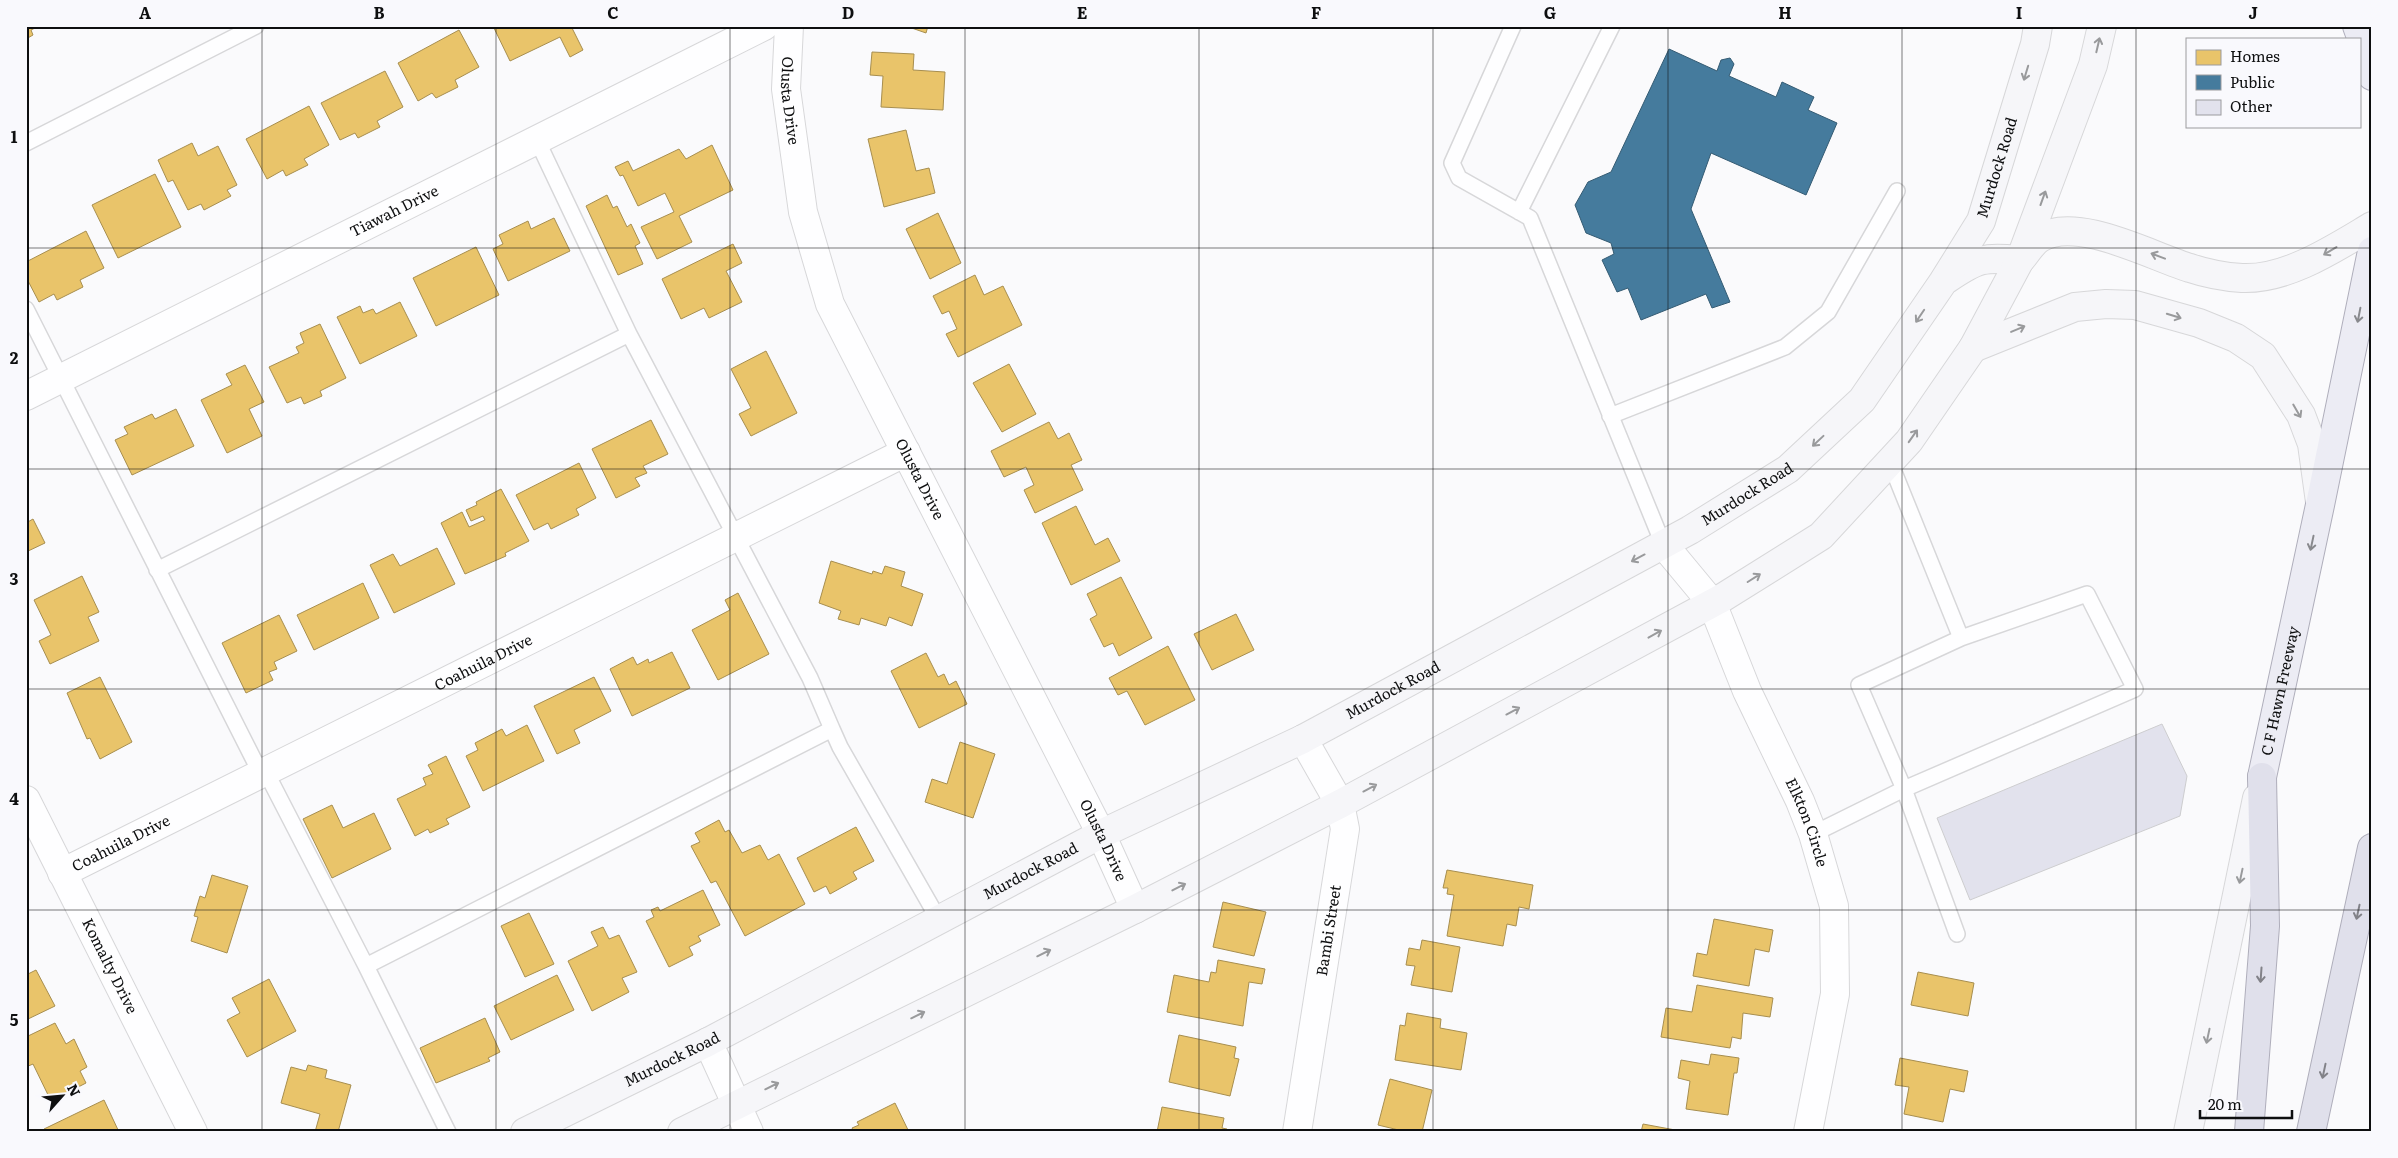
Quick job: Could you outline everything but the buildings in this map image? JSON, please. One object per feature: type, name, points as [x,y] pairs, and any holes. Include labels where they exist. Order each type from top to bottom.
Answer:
[{"type":"highway","points":[[2249,1132],[2265,926],[2262,777]]},
{"type":"highway","points":[[2311,1132],[2372,848]]},
{"type":"main road","name":"Murdock Road","points":[[525,1132],[708,1042],[1101,834],[1303,738],[1690,530],[1788,469],[1862,400],[1943,282],[1981,222],[2035,44],[2038,26]]},
{"type":"main road","points":[[682,1132],[1135,908],[1340,804],[1712,603],[1821,536],[1909,441],[1973,348],[2020,260],[2093,65],[2102,26]]},
{"type":"main road","points":[[2357,26],[2367,54],[2372,76]]},
{"type":"main road","points":[[2020,260],[2040,238],[2061,232],[2105,236],[2191,268],[2243,278],[2276,273],[2313,261],[2372,226]]},
{"type":"main road","name":"C F Hawn Freeway","points":[[2188,1132],[2372,250]]},
{"type":"main road","points":[[1943,282],[1967,266],[1988,257],[2020,260]]},
{"type":"main road","points":[[1973,348],[2074,307],[2106,304],[2135,305],[2199,324],[2236,338],[2263,356],[2301,415],[2312,444],[2320,505]]},
{"type":"street","name":"Tiawah Drive","points":[[26,396],[764,26]]},
{"type":"street","name":"Olusta Drive","points":[[789,26],[786,89],[803,212],[830,304],[1101,834],[1135,908]]},
{"type":"street","name":"Coahuila Drive","points":[[62,873],[737,538],[906,452]]},
{"type":"street","name":"Elkton Circle","points":[[1663,544],[1712,603],[1748,692],[1800,801],[1813,834],[1834,906],[1835,994],[1808,1132]]},
{"type":"street","name":"Bambi Street","points":[[1297,1132],[1345,829],[1340,804],[1303,738]]},
{"type":"street","name":"Komalty Drive","points":[[26,800],[193,1132]]},
{"type":"street","points":[[708,1042],[735,1105],[749,1132]]},
{"type":"lane","points":[[26,143],[256,26]]},
{"type":"lane","points":[[1513,26],[1452,163],[1459,178],[1530,218],[1663,544]]},
{"type":"lane","points":[[1519,212],[1612,26]]},
{"type":"lane","points":[[537,140],[629,334],[810,678],[840,746],[939,920]]},
{"type":"lane","points":[[1610,416],[1784,347],[1828,312],[1897,191]]},
{"type":"lane","points":[[26,309],[263,773],[366,966],[448,1132]]},
{"type":"lane","points":[[158,570],[629,334]]},
{"type":"lane","points":[[1890,462],[1961,638]]},
{"type":"lane","points":[[1813,834],[1904,789],[2135,689],[2087,594],[1961,638],[1859,685],[1904,789],[1957,934]]},
{"type":"lane","points":[[366,966],[832,728]]}]
